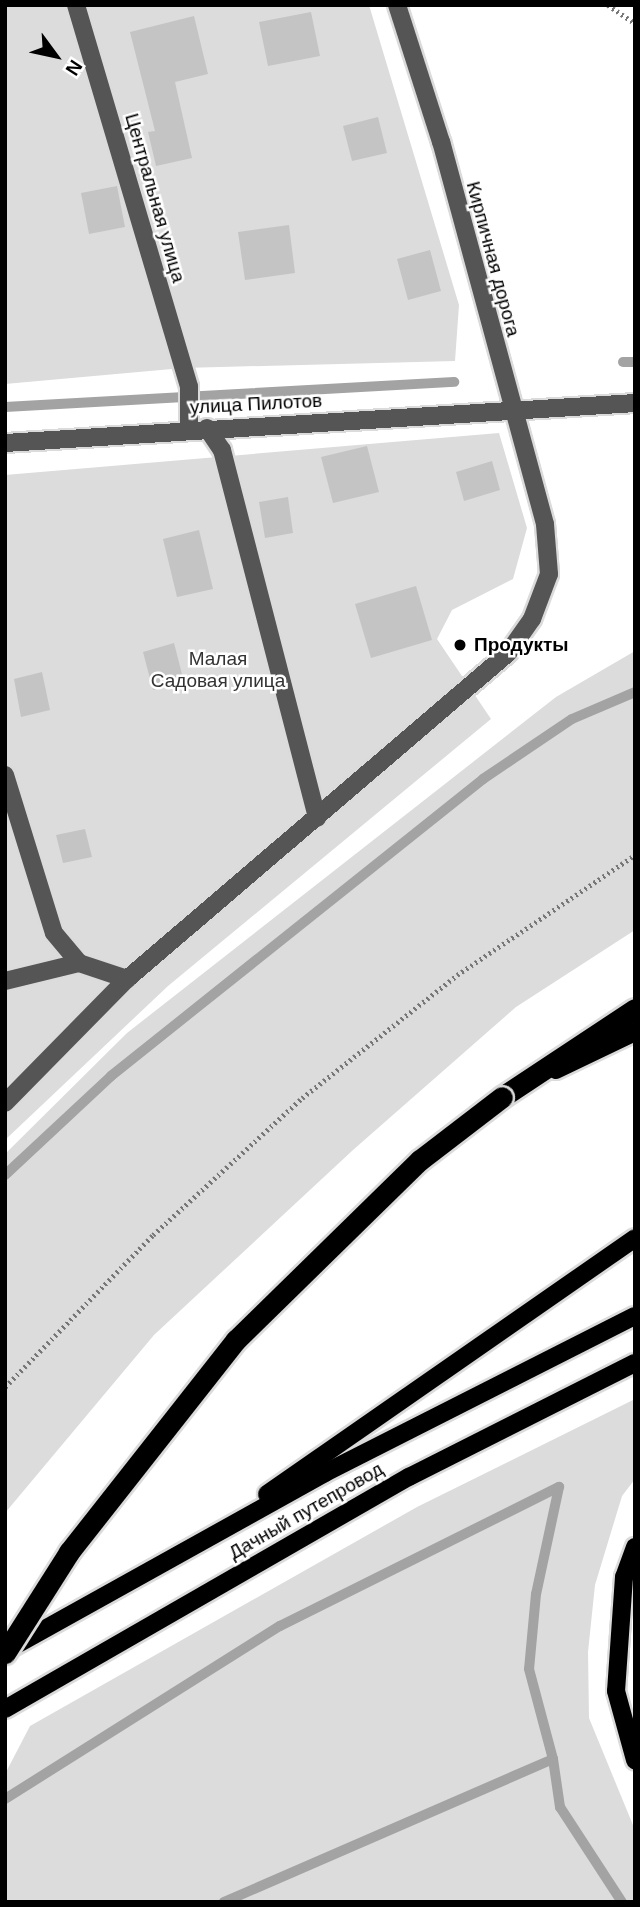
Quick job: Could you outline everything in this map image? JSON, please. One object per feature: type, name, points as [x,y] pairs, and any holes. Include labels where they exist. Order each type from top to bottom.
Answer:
[{"type":"highway","points":[[5,1652],[69,1552],[236,1340],[420,1160],[502,1097],[635,1009]]},
{"type":"main road","points":[[502,1097],[635,1032]]},
{"type":"main road","points":[[175,1558],[635,1238]]},
{"type":"main road","name":"Дачный путепровод","points":[[5,1652],[325,1473],[635,1317]]},
{"type":"main road","name":"Дачный путепровод","points":[[5,1709],[409,1477],[635,1363]]},
{"type":"main road","points":[[635,1547],[624,1577],[616,1691],[635,1760]]},
{"type":"street","name":"Центральная улица","points":[[76,5],[191,394],[198,428]]},
{"type":"street","name":"Кирпичная дорога","points":[[5,1103],[127,978],[508,653],[532,619],[549,574],[545,524],[510,410],[441,142],[397,5]]},
{"type":"street","name":"улица Пилотов","points":[[5,443],[198,428],[635,403]]},
{"type":"street","points":[[198,428],[222,450],[317,818]]},
{"type":"street","points":[[5,775],[54,933],[79,963]]},
{"type":"street","points":[[5,981],[79,963],[127,978]]},
{"type":"path","points":[[608,5],[635,23]]},
{"type":"path","points":[[5,1387],[153,1235],[302,1098],[457,975],[635,855]]},
{"type":"green space","points":[[5,5],[369,5],[459,305],[455,361],[183,368],[5,384]]},
{"type":"green space","name":"Малая Садовая улица","points":[[499,433],[527,528],[513,579],[452,610],[437,639],[491,719],[168,986],[5,1140],[5,475]]},
{"type":"green space","points":[[635,651],[635,930],[516,1007],[353,1150],[154,1335],[5,1513],[5,1154],[127,1033],[556,697]]},
{"type":"green space","points":[[635,1399],[635,1479],[622,1496],[595,1585],[588,1652],[589,1718],[635,1830],[635,1902],[5,1902],[5,1774],[30,1726],[417,1507]]},
{"type":"building","points":[[311,12],[320,56],[268,66],[259,22]]},
{"type":"building","points":[[194,16],[208,74],[175,82],[192,158],[156,166],[148,132],[155,131],[130,32]]},
{"type":"building","points":[[378,117],[387,153],[352,161],[343,126]]},
{"type":"building","points":[[117,186],[125,227],[89,234],[81,193]]},
{"type":"building","points":[[289,225],[295,273],[245,280],[238,232]]},
{"type":"building","points":[[430,250],[441,291],[408,300],[397,259]]},
{"type":"building","points":[[367,446],[379,492],[333,503],[321,457]]},
{"type":"building","points":[[492,461],[500,490],[464,501],[456,472]]},
{"type":"building","points":[[288,497],[293,533],[265,538],[259,502]]},
{"type":"building","points":[[199,530],[213,589],[177,597],[163,539]]},
{"type":"building","points":[[416,586],[432,640],[371,658],[355,604]]},
{"type":"building","points":[[174,643],[184,682],[153,690],[143,652]]},
{"type":"building","points":[[42,672],[50,710],[21,717],[14,679]]},
{"type":"building","points":[[85,829],[92,857],[63,863],[56,835]]},
{"type":"waterway","points":[[623,362],[635,362]]},
{"type":"waterway","points":[[5,407],[454,382]]},
{"type":"waterway","points":[[5,1175],[111,1076],[483,779],[572,719],[635,692]]},
{"type":"waterway","points":[[5,1799],[280,1626],[559,1487],[536,1594],[529,1669],[553,1759],[224,1902]]},
{"type":"waterway","points":[[553,1759],[560,1807],[622,1902]]},
{"type":"place","name":"Продукты","points":[[460,645]]}]
